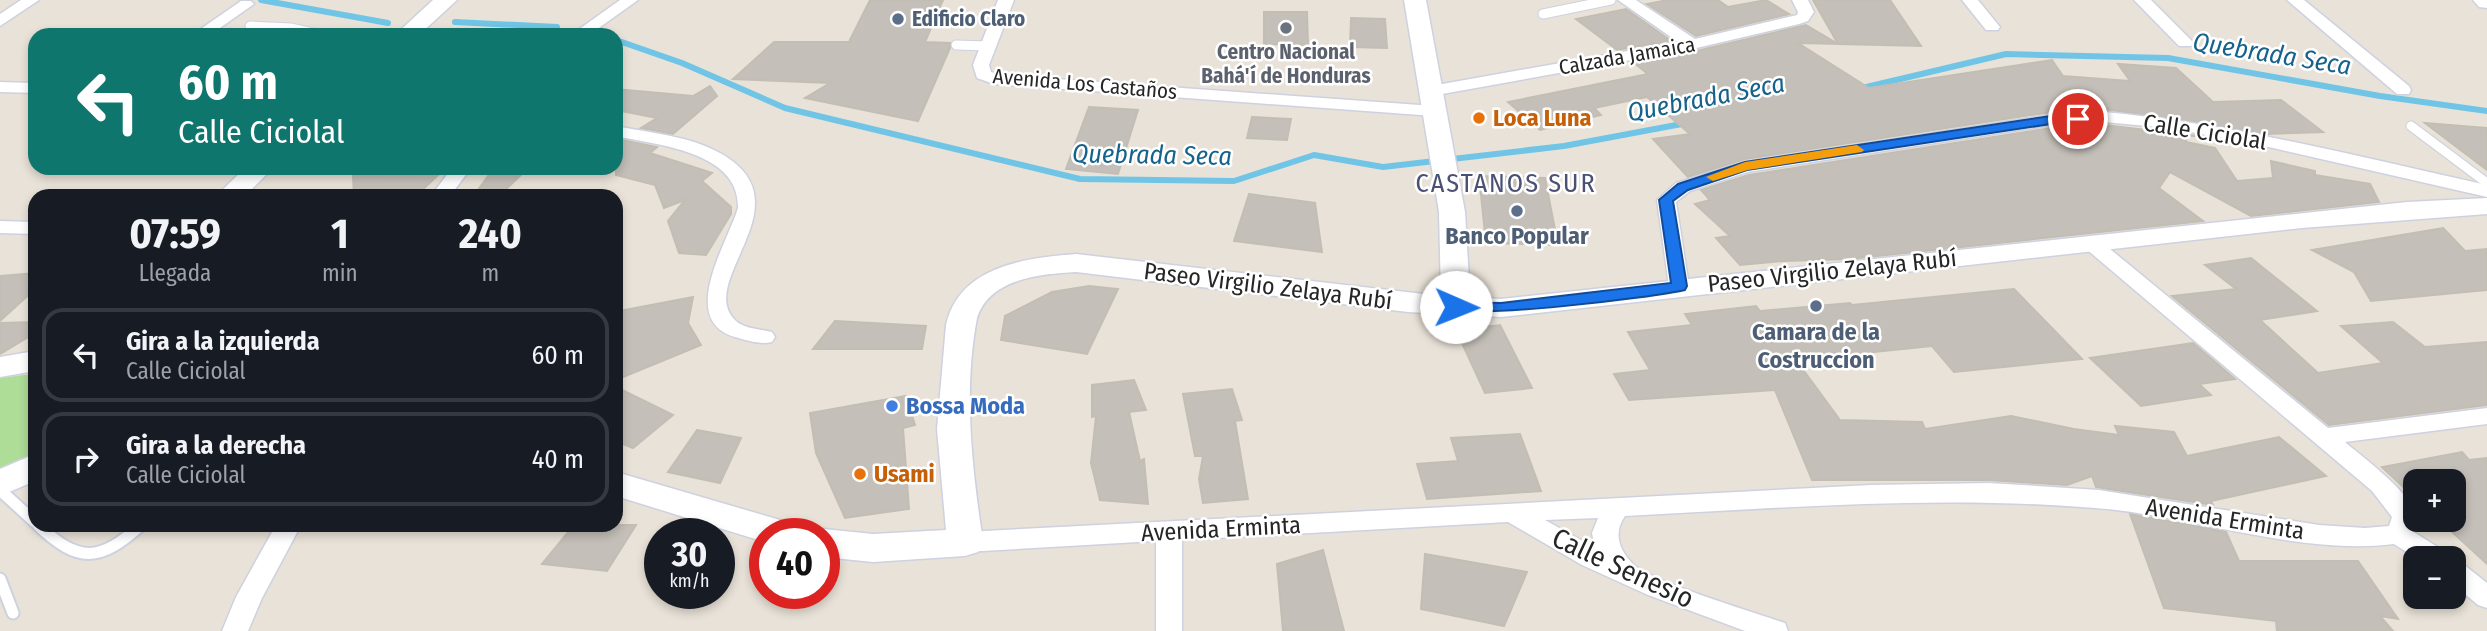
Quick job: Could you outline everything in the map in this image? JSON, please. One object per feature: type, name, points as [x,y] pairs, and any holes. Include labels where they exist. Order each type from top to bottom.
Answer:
[{"type":"street","points":[[0,21],[31,0]]},
{"type":"street","points":[[415,28],[446,0]]},
{"type":"street","points":[[589,28],[630,0]]},
{"type":"street","name":"Avenida Los Castaños","points":[[1006,0],[981,65],[983,75],[1000,80],[1433,101]]},
{"type":"street","points":[[1415,0],[1452,212],[1456,307]]},
{"type":"street","points":[[1626,0],[1692,44]]},
{"type":"street","name":"Calzada Jamaica","points":[[1433,101],[1803,18],[1806,12],[1800,0]]},
{"type":"street","points":[[1970,0],[1992,27]]},
{"type":"street","points":[[2142,0],[2185,43]]},
{"type":"street","points":[[2295,0],[2403,90]]},
{"type":"street","points":[[210,28],[246,4]]},
{"type":"street","points":[[0,87],[28,88]]},
{"type":"street","name":"Calle Ciciolal","points":[[1679,286],[1666,200],[1683,187],[1745,167],[2051,120],[2105,117],[2169,123],[2260,140],[2487,191]]},
{"type":"street","points":[[623,133],[692,149],[726,165],[737,177],[744,190],[747,207],[719,285],[715,304],[719,317],[731,328],[764,337]]},
{"type":"street","points":[[237,189],[252,175]]},
{"type":"street","points":[[446,189],[456,175]]},
{"type":"street","name":"Calle Ciciolal","points":[[2419,176],[2444,192],[2446,198],[2441,208]]},
{"type":"street","name":"Paseo Virgilio Zelaya Rubí","points":[[965,542],[954,442],[955,381],[962,314],[972,298],[989,284],[1017,271],[1045,265],[1076,263],[1408,303],[1501,307],[2302,220],[2487,206]]},
{"type":"street","points":[[0,227],[28,228]]},
{"type":"street","points":[[2092,244],[2381,485],[2405,516],[2398,534],[2416,546]]},
{"type":"street","points":[[2324,437],[2487,416]]},
{"type":"street","points":[[0,484],[28,470]]},
{"type":"street","points":[[623,486],[749,524]]},
{"type":"street","name":"Avenida Erminta","points":[[840,545],[873,548],[1871,494],[1989,492],[2099,499],[2319,534],[2365,538],[2398,534]]},
{"type":"street","points":[[1618,507],[1609,518],[1604,537],[1610,552],[1625,573]]},
{"type":"street","name":"Calle Senesio","points":[[1513,514],[1591,558],[1657,589],[1775,631]]},
{"type":"street","points":[[1169,531],[1169,631]]},
{"type":"street","points":[[235,631],[248,597],[285,532]]},
{"type":"street","points":[[2466,581],[2487,598]]},
{"type":"lane","points":[[1543,14],[1611,0]]},
{"type":"lane","points":[[250,26],[290,28]]},
{"type":"lane","points":[[956,45],[988,46]]},
{"type":"lane","points":[[2411,126],[2487,183]]},
{"type":"lane","points":[[0,490],[28,516]]},
{"type":"lane","points":[[44,532],[57,546],[80,555],[101,555],[125,541],[134,532]]},
{"type":"lane","points":[[0,579],[13,612]]},
{"type":"green space","points":[[28,375],[28,456],[0,472],[0,378]]},
{"type":"building","points":[[870,0],[943,0],[925,42],[950,43],[950,48],[918,121],[805,98],[830,83],[733,79],[774,42],[849,42]]},
{"type":"building","points":[[1668,0],[1718,0],[1728,7],[1766,0],[1789,14],[1696,36],[1647,4]]},
{"type":"building","points":[[1813,0],[1890,0],[1921,46],[1838,44]]},
{"type":"building","points":[[1626,9],[1671,41],[1617,50],[1576,19]]},
{"type":"building","name":"Centro Nacional Bahá'í de Honduras","points":[[1264,12],[1307,12],[1308,45],[1264,44]]},
{"type":"building","points":[[1351,18],[1385,19],[1387,48],[1350,47]]},
{"type":"building","points":[[1806,25],[1838,44],[1798,43],[1869,88],[2052,60],[2063,76],[2130,81],[2118,64],[2176,68],[2213,102],[2281,100],[2323,132],[2267,134],[2104,109],[2051,112],[1745,159],[1688,177],[1653,139],[1690,134],[1647,97],[1594,108],[1601,115],[1540,130],[1508,102],[1648,74],[1633,62],[1692,52]]},
{"type":"building","points":[[710,86],[717,96],[673,134],[641,128],[657,118],[623,111],[623,90],[693,96]]},
{"type":"building","points":[[1089,107],[1138,110],[1118,174],[1066,169]]},
{"type":"building","points":[[1252,117],[1291,119],[1287,140],[1247,138]]},
{"type":"building","points":[[2425,123],[2487,128],[2487,170]]},
{"type":"building","points":[[2104,125],[2197,136],[2187,136],[2186,142],[2215,148],[2237,181],[2273,178],[2271,161],[2315,171],[2315,175],[2370,184],[2379,202],[2251,216],[2170,172],[2159,188],[2203,221],[1849,259],[1740,265],[1716,238],[1730,236],[1695,204],[1710,200],[1701,190],[1749,175],[2051,128]]},
{"type":"building","points":[[623,140],[657,147],[650,153],[712,173],[702,181],[731,207],[731,214],[706,255],[679,253],[668,221],[685,200],[664,208],[655,185],[616,175],[623,175]]},
{"type":"building","points":[[438,175],[423,189],[354,189],[353,176]]},
{"type":"building","points":[[489,175],[521,175],[506,189],[479,189]]},
{"type":"building","name":"Banco Popular","points":[[1479,176],[1545,178],[1558,245],[1486,243]]},
{"type":"building","points":[[1249,194],[1315,203],[1322,252],[1234,241]]},
{"type":"building","points":[[2443,228],[2465,251],[2487,249],[2487,290],[2371,301],[2354,272],[2312,250]]},
{"type":"building","points":[[2251,258],[2317,311],[2260,320],[2318,373],[2383,363],[2341,326],[2393,322],[2425,347],[2487,342],[2487,405],[2329,425],[2172,296],[2236,289],[2205,265]]},
{"type":"building","points":[[28,274],[28,295],[0,321],[0,276]]},
{"type":"building","points":[[1089,286],[1118,289],[1087,354],[1001,340],[1005,316],[1052,292]]},
{"type":"building","points":[[2014,289],[2082,359],[1954,372],[1932,346],[1796,360],[1840,420],[1922,422],[1925,429],[2011,416],[2119,435],[2115,426],[2174,432],[2187,456],[2279,437],[2326,476],[2211,501],[2213,505],[2096,487],[2092,476],[2067,485],[1989,480],[1812,480],[1775,390],[1629,400],[1614,374],[1650,370],[1628,332],[1692,325],[1685,314],[1756,306],[1760,311],[1850,303],[1852,305]]},
{"type":"building","points":[[693,297],[688,323],[701,345],[623,377],[623,310]]},
{"type":"building","points":[[835,321],[926,326],[922,349],[813,349]]},
{"type":"building","points":[[28,322],[28,337],[0,354],[0,323]]},
{"type":"building","points":[[1500,325],[1532,388],[1485,393],[1456,330]]},
{"type":"building","points":[[2193,343],[2235,379],[2199,384],[2211,395],[2141,406],[2090,358]]},
{"type":"building","points":[[1134,380],[1146,410],[1129,412],[1140,461],[1144,459],[1148,504],[1100,500],[1091,463],[1096,416],[1092,417],[1092,385]]},
{"type":"building","points":[[1232,389],[1242,420],[1235,421],[1248,499],[1203,503],[1199,479],[1203,456],[1195,456],[1183,394]]},
{"type":"building","points":[[623,390],[673,415],[633,448],[623,444]]},
{"type":"building","points":[[906,396],[915,425],[903,428],[909,509],[845,518],[816,453],[810,413]]},
{"type":"building","points":[[697,430],[741,438],[720,483],[668,472]]},
{"type":"building","points":[[1520,434],[1541,491],[1427,499],[1417,464],[1458,461],[1451,438]]},
{"type":"building","points":[[2462,452],[2469,460],[2487,458],[2487,564],[2452,532],[2466,532],[2466,469],[2403,469],[2403,487],[2382,467]]},
{"type":"building","points":[[2130,514],[2226,532],[2239,561],[2358,561],[2398,619],[2380,616],[2393,631],[2277,631],[2276,621],[2164,608]]},
{"type":"building","points":[[623,525],[636,525],[607,571],[542,564],[568,532],[623,532]]},
{"type":"building","points":[[1323,550],[1344,631],[1283,631],[1277,564]]},
{"type":"building","points":[[1425,554],[1527,572],[1504,626],[1421,609]]},
{"type":"waterway","name":"Quebrada Seca","points":[[261,0],[388,23]]},
{"type":"waterway","points":[[455,22],[557,27]]},
{"type":"waterway","name":"Quebrada Seca","points":[[623,42],[682,63],[785,108],[1080,179],[1234,181],[1314,155],[1383,167],[1564,146],[1687,123]]},
{"type":"waterway","name":"Quebrada Seca","points":[[1858,89],[2006,54],[2168,58],[2380,96],[2487,111]]},
{"type":"slow traffic","points":[[1713,177],[1745,167],[1857,150]]},
{"type":"place","name":"Edificio Claro","points":[[898,19]]},
{"type":"place","name":"Centro Nacional Bahá'í de Honduras","points":[[1286,28]]},
{"type":"place","name":"Loca Luna","points":[[1479,118]]},
{"type":"place","name":"Banco Popular","points":[[1517,211]]},
{"type":"place","name":"Camara de la Costruccion","points":[[1816,306]]},
{"type":"place","name":"Bossa Moda","points":[[892,406]]},
{"type":"place","name":"Usami","points":[[860,474]]},
{"type":"district","name":"CASTANOS SUR","points":[[1506,183]]},
{"type":"route","points":[[1456,307],[1501,307],[1679,286],[1666,200],[1683,187],[1745,167],[2051,120],[2078,119]]}]
